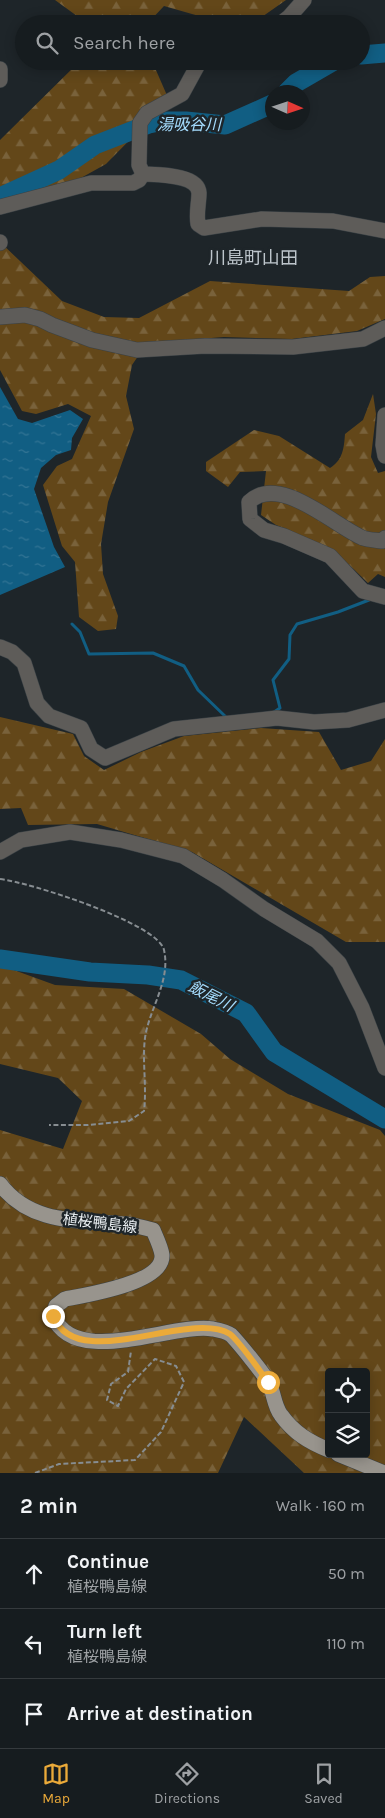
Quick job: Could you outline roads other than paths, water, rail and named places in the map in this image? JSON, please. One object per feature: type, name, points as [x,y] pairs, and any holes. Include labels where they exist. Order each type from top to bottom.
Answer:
[{"type":"main road","name":"植桜鴨島線","points":[[0,1184],[10,1198],[27,1210],[64,1220],[125,1224],[153,1230],[162,1256],[158,1268],[135,1282],[65,1299],[56,1306],[53,1316],[57,1326],[77,1337],[109,1342],[191,1328],[214,1329],[230,1335],[268,1382],[280,1414],[307,1442],[325,1449]]},
{"type":"main road","points":[[348,1458],[384,1473]]},
{"type":"street","points":[[292,15],[304,0]]},
{"type":"street","points":[[0,69],[0,80]]},
{"type":"street","points":[[143,174],[139,165],[140,128],[147,114],[182,94],[195,70]]},
{"type":"street","points":[[0,207],[91,183],[133,183],[139,180],[143,174]]},
{"type":"street","points":[[143,174],[185,178],[194,183],[199,190],[198,224],[204,228],[262,219],[333,221],[385,231]]},
{"type":"street","points":[[0,317],[25,315],[40,318],[52,326],[92,340],[137,350],[205,346],[293,347],[363,339],[385,328]]},
{"type":"street","points":[[385,415],[383,444],[385,456]]},
{"type":"street","points":[[385,538],[382,541],[365,539],[290,496],[271,491],[257,495],[249,502],[250,520],[264,530],[284,536],[330,556],[363,591],[385,597]]},
{"type":"street","points":[[0,647],[12,652],[24,663],[37,703],[50,716],[81,728],[91,749],[105,758],[174,729],[277,718],[314,722],[348,720],[385,710]]},
{"type":"street","points":[[0,852],[21,840],[70,832],[122,840],[183,856],[316,941],[339,963],[362,1008],[385,1068]]},
{"type":"water","points":[[0,387],[18,419],[32,423],[70,410],[83,419],[72,438],[71,450],[56,455],[41,468],[34,489],[54,547],[65,567],[0,595]]},
{"type":"waterway","name":"湯吸谷川","points":[[370,54],[385,53]]},
{"type":"waterway","name":"湯吸谷川","points":[[294,85],[318,70]]},
{"type":"waterway","name":"湯吸谷川","points":[[0,197],[59,170],[95,145],[149,124],[163,121],[186,121],[225,125],[265,107]]},
{"type":"waterway","points":[[274,712],[280,708],[273,680],[289,659],[290,635],[297,624],[338,612],[369,600]]},
{"type":"waterway","points":[[72,624],[80,632],[89,654],[153,653],[184,666],[198,690],[226,717]]},
{"type":"waterway","name":"飯尾川","points":[[0,959],[90,972],[148,975],[181,980],[246,1013],[274,1052],[385,1119]]},
{"type":"district","name":"川島町山田","points":[[253,258]]}]
